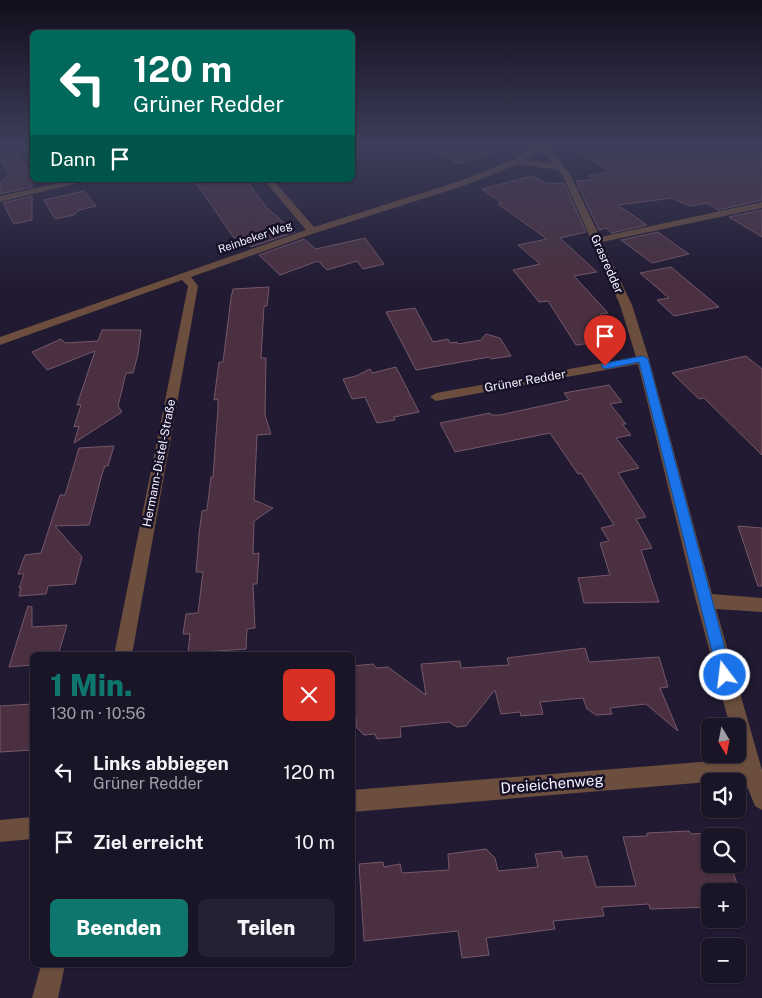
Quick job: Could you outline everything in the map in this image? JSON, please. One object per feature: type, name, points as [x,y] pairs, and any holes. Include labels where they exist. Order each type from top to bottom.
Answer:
[{"type":"street","points":[[0,199],[34,192]]},
{"type":"street","points":[[278,192],[312,231]]},
{"type":"street","name":"Reinbeker Weg","points":[[0,341],[183,275],[436,192]]},
{"type":"street","name":"Grasredder","points":[[573,192],[626,305],[643,359],[705,601],[751,768],[762,799]]},
{"type":"street","points":[[597,240],[762,205]]},
{"type":"street","name":"Hermann-Distel-Straße","points":[[123,652],[193,286],[183,275]]},
{"type":"street","name":"Grüner Redder","points":[[436,397],[643,359]]},
{"type":"street","points":[[705,601],[762,605]]},
{"type":"street","name":"Dreieichenweg","points":[[355,801],[751,768]]},
{"type":"street","points":[[0,831],[30,828]]},
{"type":"street","points":[[45,998],[53,967]]},
{"type":"building","points":[[84,192],[96,206],[79,210],[74,215],[55,219],[44,200]]},
{"type":"building","points":[[202,192],[255,192],[267,208],[295,232],[251,247],[239,236],[234,238]]},
{"type":"building","points":[[486,192],[568,192],[586,232],[560,238],[597,272],[574,276],[608,313],[600,314],[604,318],[600,319],[615,340],[576,345],[548,301],[539,302],[513,270],[540,264],[518,245],[547,239],[498,204],[502,203]]},
{"type":"building","points":[[581,192],[762,192],[762,200],[718,210],[707,203],[689,206],[672,198],[618,205],[647,225],[612,233],[606,228],[599,230]]},
{"type":"building","points":[[32,196],[32,220],[14,224],[3,203]]},
{"type":"building","points":[[762,210],[762,237],[729,217]]},
{"type":"building","points":[[658,232],[689,254],[652,263],[621,240]]},
{"type":"building","points":[[365,238],[384,264],[363,269],[357,261],[327,270],[318,261],[280,275],[259,255],[304,239],[316,249]]},
{"type":"building","points":[[671,267],[719,307],[674,316],[657,300],[669,298],[640,273]]},
{"type":"building","points":[[269,287],[267,306],[264,306],[261,358],[266,358],[265,415],[271,434],[257,435],[254,500],[273,508],[254,521],[253,554],[259,553],[257,584],[253,584],[255,628],[247,629],[246,649],[188,652],[190,634],[183,634],[186,614],[198,613],[203,572],[196,572],[199,534],[202,511],[207,510],[211,477],[213,477],[218,399],[214,400],[219,362],[223,362],[233,289]]},
{"type":"building","points":[[415,308],[433,342],[448,339],[450,343],[457,342],[458,344],[481,340],[486,334],[500,338],[511,356],[491,359],[489,357],[416,370],[386,312]]},
{"type":"building","points":[[102,330],[141,330],[138,354],[133,373],[126,373],[118,406],[122,412],[74,443],[79,426],[74,427],[81,405],[77,405],[95,351],[47,370],[32,352],[61,339],[65,343],[98,341]]},
{"type":"building","points":[[746,356],[762,369],[762,455],[704,398],[699,399],[672,373]]},
{"type":"building","points":[[396,367],[419,412],[394,417],[395,420],[377,423],[365,397],[352,399],[343,379],[356,376],[370,369],[372,373]]},
{"type":"building","points":[[609,385],[622,402],[610,404],[626,424],[622,424],[631,435],[616,438],[639,468],[618,473],[646,517],[636,519],[652,548],[641,550],[659,602],[584,603],[578,578],[610,575],[600,543],[609,541],[601,528],[614,525],[581,473],[578,474],[550,433],[455,452],[440,423],[490,413],[491,415],[500,415],[569,400],[564,393]]},
{"type":"building","points":[[114,446],[108,466],[105,466],[102,474],[89,525],[55,526],[82,557],[75,584],[48,586],[46,594],[19,596],[21,588],[19,588],[24,574],[18,574],[25,555],[41,553],[60,495],[65,495],[79,448]]},
{"type":"building","points":[[738,526],[762,528],[762,586],[758,586]]},
{"type":"building","points":[[28,606],[32,607],[32,627],[67,625],[59,652],[30,652],[30,665],[9,667]]},
{"type":"building","points":[[585,648],[589,662],[659,657],[668,687],[660,688],[678,731],[646,704],[610,708],[612,714],[596,715],[587,709],[583,698],[540,702],[543,714],[521,716],[520,712],[501,714],[495,690],[466,726],[457,727],[449,722],[400,727],[401,737],[377,739],[375,734],[364,735],[357,728],[355,666],[373,664],[377,668],[388,667],[426,695],[421,664],[460,661],[461,668],[509,665],[507,658]]},
{"type":"building","points":[[30,704],[30,750],[0,752],[0,706]]},
{"type":"building","points":[[689,831],[691,834],[701,833],[701,873],[733,873],[737,883],[701,883],[701,907],[650,909],[649,904],[602,907],[604,916],[553,921],[555,929],[486,938],[489,955],[462,958],[458,931],[364,941],[359,864],[383,862],[384,867],[400,864],[402,873],[449,870],[448,854],[486,849],[495,858],[498,871],[538,867],[535,854],[561,851],[563,858],[587,856],[596,887],[636,886],[623,837],[647,836],[647,833]]},
{"type":"route","points":[[605,366],[643,359],[725,675]]}]
